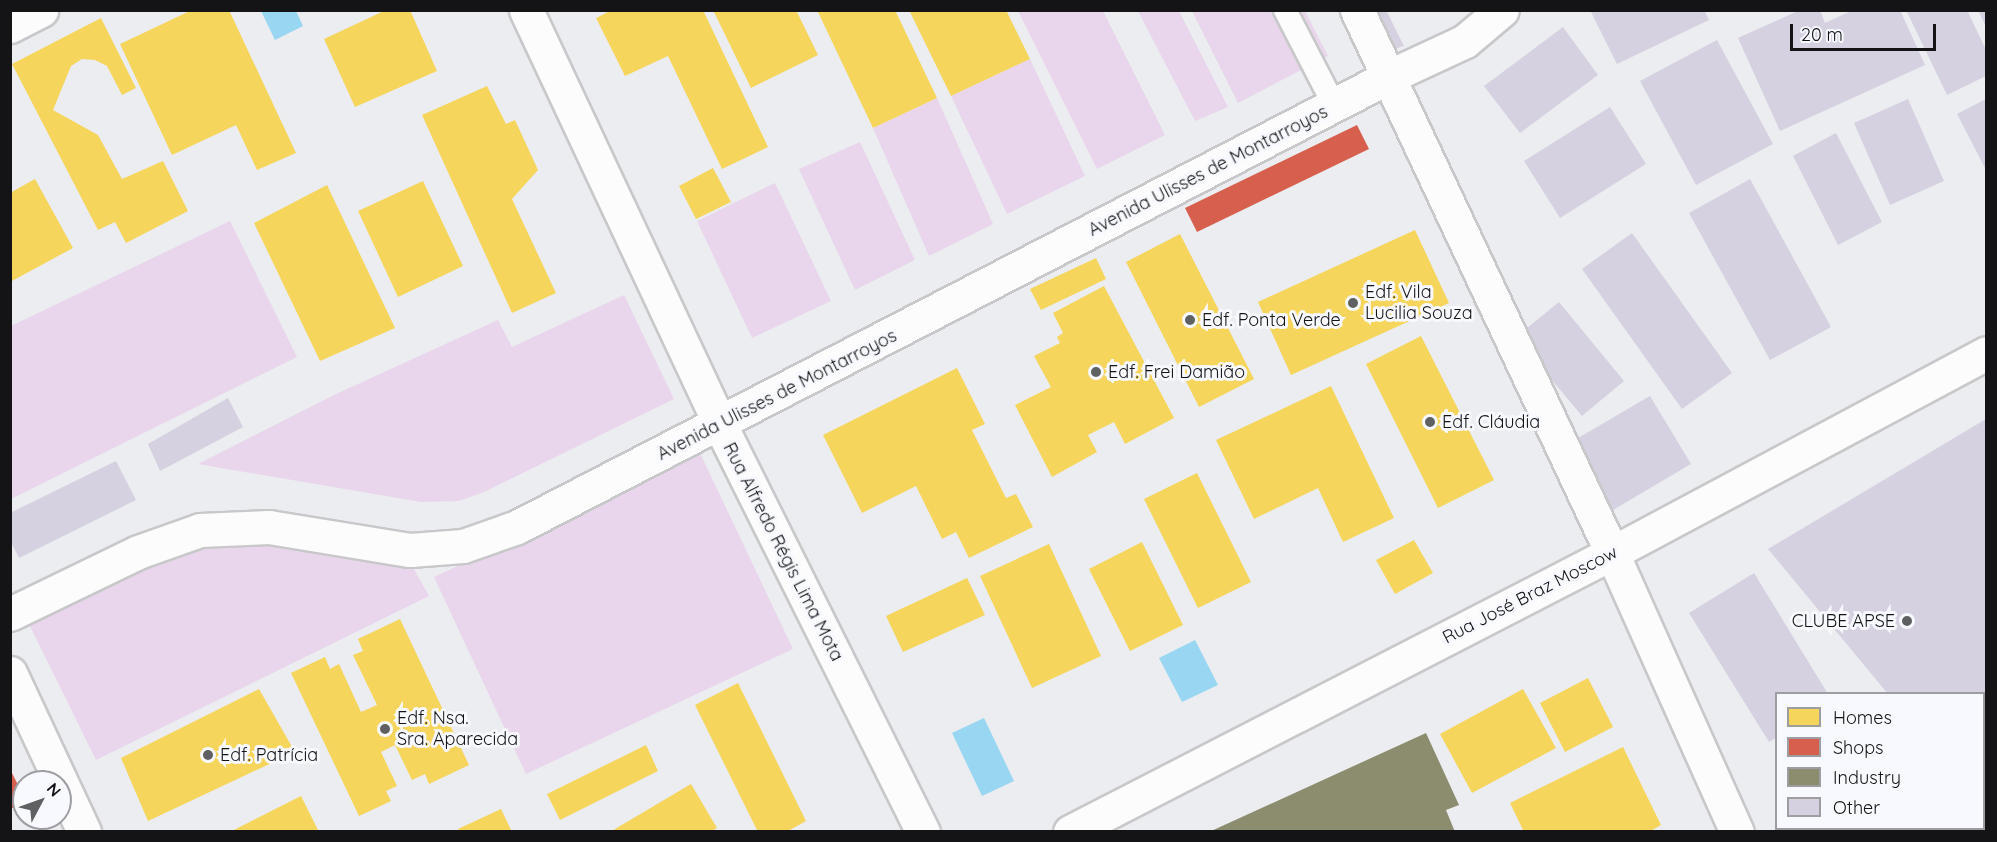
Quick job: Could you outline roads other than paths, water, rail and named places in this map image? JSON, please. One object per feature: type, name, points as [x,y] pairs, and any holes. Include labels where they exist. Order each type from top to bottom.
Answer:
[{"type":"street","points":[[10,26],[41,10]]},
{"type":"street","name":"Rua Alfredo Régis Lima Mota","points":[[526,10],[720,425],[923,831]]},
{"type":"street","points":[[1357,10],[1612,553],[1737,831]]},
{"type":"street","name":"Avenida Ulisses de Montarroyos","points":[[10,614],[138,552],[200,530],[268,527],[410,550],[463,546],[517,527],[720,425],[1389,76],[1465,41],[1502,10]]},
{"type":"street","name":"Rua José Braz Moscow","points":[[1070,831],[1612,553],[1986,352]]},
{"type":"street","points":[[10,673],[84,831]]},
{"type":"lane","points":[[1285,10],[1334,105]]},
{"type":"water","points":[[261,11],[296,11],[303,26],[275,40]]},
{"type":"water","points":[[1195,640],[1218,685],[1182,702],[1159,658]]},
{"type":"water","points":[[984,718],[1014,781],[982,796],[952,733]]},
{"type":"place","name":"Edf. Vila Lucilia Souza","points":[[1353,303]]},
{"type":"place","name":"Edf. Ponta Verde","points":[[1190,320]]},
{"type":"place","name":"Edf. Frei Damião","points":[[1096,372]]},
{"type":"place","name":"Edf. Cláudia","points":[[1430,422]]},
{"type":"place","name":"CLUBE APSE","points":[[1907,621]]},
{"type":"place","name":"Edf. Nsa. Sra. Aparecida","points":[[385,729]]},
{"type":"place","name":"Edf. Patrícia","points":[[208,755]]}]
